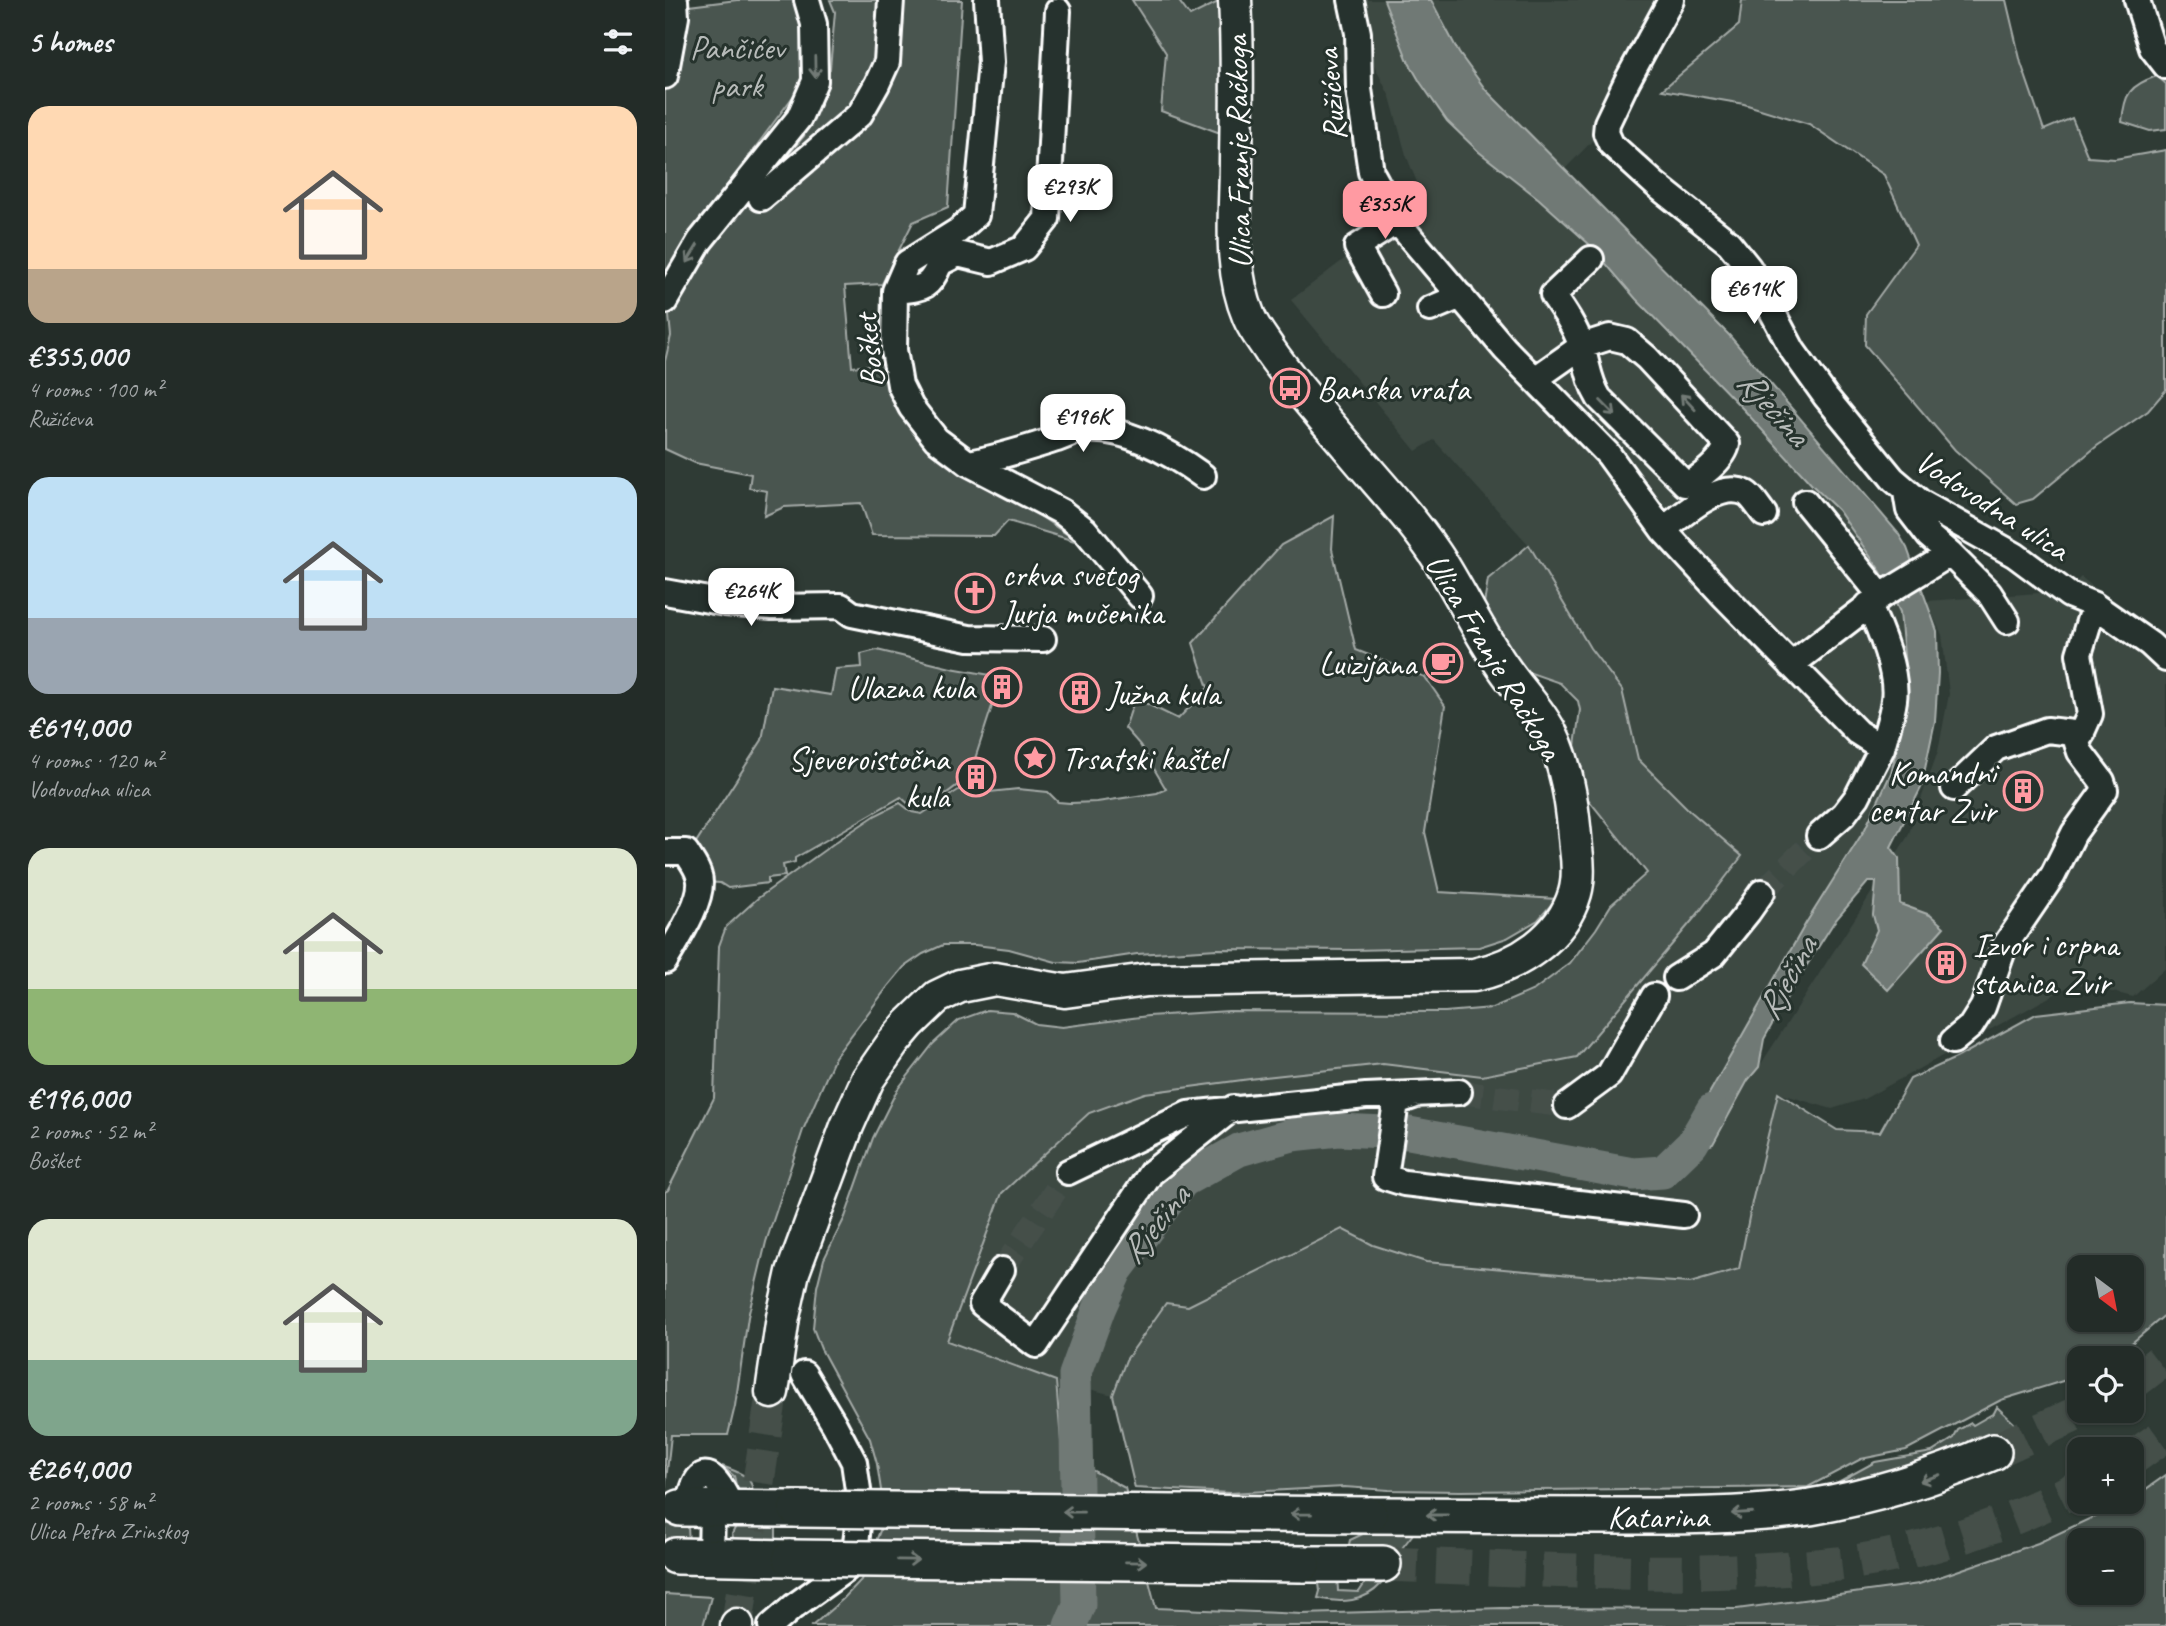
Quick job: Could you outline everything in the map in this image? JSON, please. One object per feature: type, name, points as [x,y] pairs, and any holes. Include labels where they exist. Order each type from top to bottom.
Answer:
[{"type":"highway","name":"Katarina","points":[[703,1508],[1505,1516],[1735,1514],[1810,1506],[1886,1491],[1929,1479],[1993,1452]]},
{"type":"highway","points":[[676,1556],[1378,1564]]},
{"type":"main road","name":"Ulica Franje Račkoga","points":[[772,1392],[783,1317],[797,1258],[846,1126],[868,1079],[893,1043],[931,1001],[960,986],[982,980],[1006,979],[1042,988],[1065,990],[1147,980],[1474,975],[1506,966],[1541,943],[1562,920],[1576,892],[1578,864],[1572,808],[1565,769],[1554,739],[1491,648],[1441,563],[1400,509],[1280,366],[1251,322],[1240,295],[1235,266],[1235,0]]},
{"type":"street","points":[[665,76],[676,17],[675,0]]},
{"type":"street","points":[[665,301],[700,241],[799,118],[815,81],[814,24],[807,0]]},
{"type":"street","points":[[761,198],[860,114],[887,62],[891,0]]},
{"type":"street","name":"Bošket","points":[[987,0],[991,62],[975,215],[958,231],[907,263],[895,291],[894,350],[900,385],[911,407],[936,439],[968,463],[1062,512],[1084,530],[1140,596]]},
{"type":"street","name":"Ružićeva","points":[[1351,0],[1358,33],[1359,89],[1371,172],[1401,225],[1505,349],[1608,454],[1663,530],[1857,732],[1882,748]]},
{"type":"street","name":"Vodovodna ulica","points":[[1671,0],[1612,110],[1606,133],[1611,144],[1656,185],[1729,243],[1749,268],[1793,351],[1826,397],[1892,479],[1906,492],[2015,555],[2069,594],[2094,605],[2150,643],[2166,659]]},
{"type":"street","points":[[2137,0],[2152,48],[2166,66]]},
{"type":"street","name":"Bošket","points":[[895,291],[919,288],[932,281],[940,263],[958,254],[991,262],[1024,248],[1047,219],[1058,10]]},
{"type":"street","points":[[1383,294],[1357,247],[1388,228],[1401,225]]},
{"type":"street","points":[[1535,379],[1582,346],[1610,337],[1627,341],[1647,358],[1727,444],[1726,452],[1695,482],[1685,484],[1599,398],[1591,385],[1582,346],[1567,315],[1553,295],[1591,259]]},
{"type":"street","points":[[1430,309],[1461,296]]},
{"type":"street","points":[[968,463],[1082,430],[1108,431],[1173,456],[1203,476]]},
{"type":"street","points":[[1663,530],[1703,499],[1722,492],[1737,491],[1748,494],[1764,514]]},
{"type":"street","points":[[1906,492],[1909,510],[1930,536],[1939,560],[1989,593],[2007,621]]},
{"type":"street","points":[[1805,502],[1875,600],[1877,622],[1889,660],[1895,698],[1882,748],[1857,797],[1844,814],[1819,836]]},
{"type":"street","points":[[1791,665],[1875,600],[1939,560]]},
{"type":"street","points":[[665,592],[725,603],[772,607],[841,606],[852,614],[969,638],[1043,639]]},
{"type":"street","points":[[1953,1041],[1972,1026],[1992,986],[2004,947],[2053,876],[2074,833],[2105,790],[2102,780],[2080,752],[2077,743],[2090,714],[2079,654],[2094,605]]},
{"type":"street","points":[[1954,788],[1996,748],[2046,730],[2082,733]]},
{"type":"street","points":[[665,852],[686,852],[700,878],[697,898],[665,961]]},
{"type":"street","points":[[1676,978],[1714,954],[1762,892]]},
{"type":"street","points":[[1567,1106],[1609,1074],[1654,996]]},
{"type":"street","points":[[1068,1172],[1188,1114],[1366,1096],[1406,1098],[1459,1093]]},
{"type":"street","points":[[1406,1098],[1385,1177],[1404,1183],[1683,1215]]},
{"type":"street","points":[[1002,1270],[982,1304],[1036,1345],[1151,1173],[1233,1108]]},
{"type":"street","points":[[771,1626],[846,1569],[855,1550],[857,1535],[859,1495],[854,1462],[804,1374]]},
{"type":"street","points":[[703,1508],[711,1557]]},
{"type":"shaded area","points":[[1351,0],[1384,0],[1408,61],[1447,121],[1479,152],[1539,199],[1590,245],[1636,299],[1838,510],[1881,572],[1900,612],[1908,700],[1894,773],[1713,1144],[1748,1080],[1908,836],[1938,751],[1949,694],[1942,635],[1926,601],[2066,591],[2081,577],[2166,645],[2166,968],[2133,997],[2075,983],[1864,1099],[1832,1109],[1778,1093],[1739,1269],[1691,1283],[1426,1262],[1373,1245],[1342,1229],[1188,1307],[1126,1360],[1113,1395],[1056,1381],[946,1341],[1002,1193],[1089,1113],[1145,1093],[1265,1077],[1383,1064],[1482,1076],[1577,1057],[1696,916],[1742,856],[1689,810],[1638,759],[1622,690],[1590,648],[1529,545],[1434,440],[1416,451],[1291,300],[1425,197],[1406,155],[1390,97],[1358,33]]},
{"type":"shaded area","points":[[1431,0],[1660,0],[1600,133],[1565,169],[1486,90],[1459,53]]},
{"type":"green space","name":"Pančićev park","points":[[737,0],[798,0],[803,20],[803,83],[720,195],[675,266],[665,276],[665,78],[681,7]]},
{"type":"green space","points":[[830,0],[962,0],[948,207],[913,222],[882,284],[845,286],[852,367],[887,363],[888,381],[918,438],[1005,492],[1078,542],[1008,521],[994,536],[872,535],[861,503],[784,507],[764,516],[767,491],[749,488],[751,474],[695,463],[665,449],[665,361],[671,336],[669,316],[719,236],[804,136],[830,69],[835,12]]},
{"type":"green space","points":[[1132,0],[1178,0],[1190,16],[1222,0],[1223,134],[1161,111],[1166,53]]},
{"type":"green space","points":[[1742,0],[2006,0],[2021,63],[2044,130],[2072,118],[2088,157],[2115,159],[2166,150],[2166,390],[2148,411],[2097,446],[2033,499],[2016,504],[1955,450],[1865,345],[1866,314],[1916,245],[1884,175],[1809,124],[1744,104],[1662,90],[1739,25]]},
{"type":"green space","points":[[2157,76],[2166,84],[2166,129],[2150,131],[2122,122],[2130,92],[2140,83]]},
{"type":"green space","points":[[1334,516],[1332,549],[1356,650],[1425,677],[1445,706],[1425,832],[1439,892],[1556,899],[1538,920],[1507,938],[1479,947],[1217,949],[1137,954],[1078,963],[1056,962],[1009,949],[975,945],[943,945],[923,954],[904,967],[835,1057],[803,1130],[766,1242],[748,1317],[728,1435],[671,1435],[665,1490],[665,1192],[714,1098],[719,946],[726,927],[758,898],[840,839],[900,803],[912,812],[922,814],[963,787],[980,793],[1018,789],[1048,792],[1058,802],[1070,803],[1097,802],[1157,793],[1166,789],[1140,745],[1125,728],[1135,698],[1178,719],[1208,688],[1193,643],[1281,545]]},
{"type":"green space","points":[[1529,545],[1590,648],[1622,690],[1638,759],[1689,810],[1742,856],[1696,916],[1577,1057],[1482,1076],[1383,1064],[1265,1077],[1145,1093],[1089,1113],[1002,1193],[947,1341],[1056,1381],[1062,1454],[1125,1488],[1156,1608],[1302,1614],[1502,1608],[1737,1609],[1919,1584],[2038,1543],[2067,1529],[2067,1605],[2144,1605],[2144,1528],[2070,1528],[2100,1514],[2144,1514],[2144,1491],[2166,1475],[2166,1626],[812,1626],[861,1580],[881,1528],[881,1490],[870,1439],[821,1349],[813,1328],[817,1287],[824,1259],[845,1217],[873,1138],[897,1090],[933,1044],[959,1020],[987,1010],[1012,1012],[1036,1024],[1062,1027],[1148,1016],[1229,1011],[1445,1012],[1492,1008],[1534,990],[1570,963],[1611,905],[1647,873],[1584,794],[1575,746],[1580,710],[1578,701],[1560,683],[1525,671],[1483,610],[1488,579]]},
{"type":"green space","points":[[877,650],[996,676],[989,698],[994,700],[974,762],[963,769],[963,781],[921,808],[912,806],[901,797],[795,858],[795,862],[783,865],[785,876],[768,878],[768,883],[728,888],[720,883],[706,882],[695,844],[762,740],[772,686],[831,695],[836,669],[862,667],[861,654]]},
{"type":"green space","points":[[2130,1003],[2166,1005],[2166,1314],[2128,1346],[2067,1346],[2067,1380],[2001,1400],[1906,1450],[1861,1459],[1808,1487],[1460,1491],[1344,1487],[1230,1493],[1135,1488],[1113,1395],[1126,1360],[1166,1303],[1188,1306],[1342,1229],[1373,1245],[1426,1262],[1690,1283],[1739,1269],[1778,1093],[1837,1130],[1880,1132],[1910,1079],[1958,1057],[2036,1014]]},
{"type":"green space","points":[[1997,1407],[2014,1423],[2013,1426],[1982,1442],[1979,1436],[1969,1441],[1972,1446],[1952,1454],[1827,1488],[1875,1462],[1932,1452],[1954,1438],[1958,1430],[1994,1413]]},
{"type":"green space","points":[[722,1466],[748,1479],[753,1496],[741,1495],[734,1476]]},
{"type":"green space","points":[[776,1522],[776,1547],[735,1543],[732,1534],[737,1524]]},
{"type":"green space","points":[[665,1524],[685,1524],[688,1527],[689,1544],[665,1547]]},
{"type":"green space","points":[[1367,1532],[1413,1534],[1402,1548],[1348,1549],[1350,1540]]},
{"type":"green space","points":[[1337,1574],[1338,1591],[1359,1592],[1365,1583],[1381,1584],[1368,1595],[1352,1600],[1318,1598],[1318,1576]]},
{"type":"green space","points":[[665,1594],[711,1597],[703,1626],[665,1626]]},
{"type":"water","name":"Rječina","points":[[1384,0],[1431,0],[1459,53],[1486,90],[1729,335],[1898,533],[1907,548],[1937,631],[1935,721],[1921,788],[1891,847],[1899,858],[1900,904],[1930,915],[1944,927],[1888,990],[1861,964],[1877,930],[1873,915],[1876,882],[1868,882],[1834,922],[1790,992],[1764,1039],[1759,1067],[1748,1080],[1713,1144],[1698,1150],[1681,1143],[1806,923],[1865,829],[1891,773],[1908,700],[1900,612],[1881,572],[1838,510],[1636,299],[1590,245],[1539,199],[1479,152],[1447,121],[1408,61]]},
{"type":"waterway","name":"Rječina","points":[[1070,1626],[1079,1605],[1075,1375],[1116,1271],[1183,1181],[1239,1150],[1292,1135],[1339,1130],[1409,1133],[1633,1174],[1663,1172],[1692,1144],[1712,1110]]},
{"type":"tunnel","points":[[1762,892],[1819,836]]},
{"type":"tunnel","points":[[1459,1092],[1567,1106]]},
{"type":"tunnel","points":[[1002,1270],[1068,1172]]},
{"type":"tunnel","points":[[2144,1374],[2166,1357]]},
{"type":"tunnel","points":[[737,1625],[772,1392]]},
{"type":"tunnel","points":[[1993,1452],[2067,1418]]},
{"type":"tunnel","points":[[2144,1450],[2166,1434]]},
{"type":"tunnel","points":[[1383,1564],[1668,1572],[1781,1569],[1838,1564],[1930,1546],[1993,1526],[2067,1493]]},
{"type":"place","name":"Banska vrata","points":[[1290,388]]},
{"type":"place","name":"crkva svetog Jurja mučenika","points":[[975,593]]},
{"type":"place","name":"Luizijana","points":[[1443,663]]},
{"type":"place","name":"Ulazna kula","points":[[1002,687]]},
{"type":"place","name":"Južna kula","points":[[1080,693]]},
{"type":"place","name":"Trsatski kaštel","points":[[1035,758]]},
{"type":"place","name":"Sjeveroistočna kula","points":[[976,777]]},
{"type":"place","name":"Komandni centar Zvir","points":[[2023,791]]},
{"type":"place","name":"Izvor i crpna stanica Zvir","points":[[1946,963]]}]
